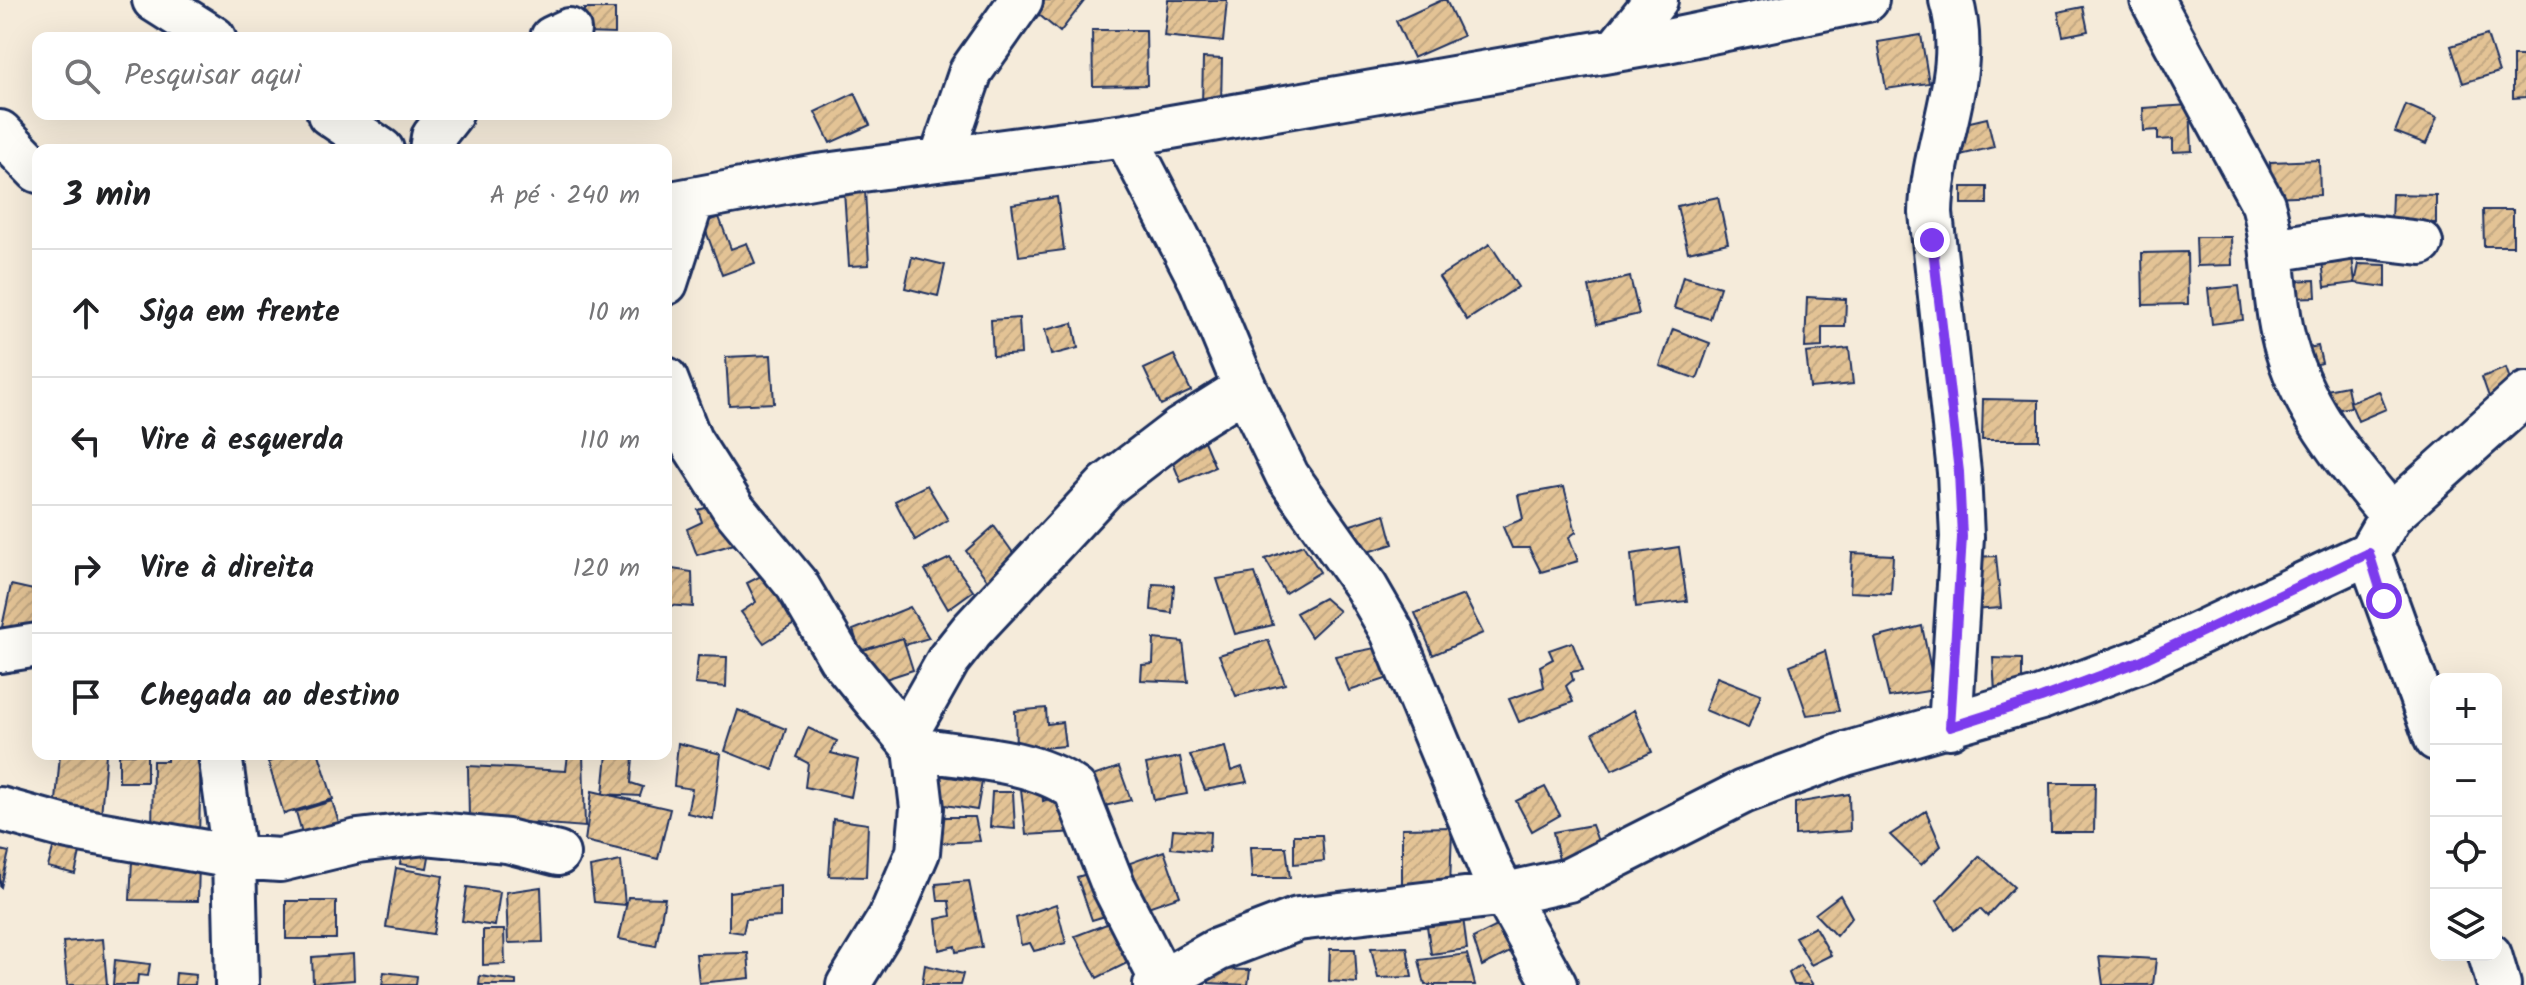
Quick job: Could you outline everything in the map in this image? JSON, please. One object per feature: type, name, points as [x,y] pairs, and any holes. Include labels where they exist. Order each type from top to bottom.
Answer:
[{"type":"street","points":[[154,0],[205,32]]},
{"type":"street","points":[[941,159],[971,71],[1021,0]]},
{"type":"street","points":[[1616,50],[1656,0]]},
{"type":"street","points":[[672,246],[679,203],[817,176],[1125,135],[1616,50],[1867,0]]},
{"type":"street","points":[[1950,727],[1962,537],[1959,472],[1932,240],[1931,180],[1958,63],[1958,36],[1951,0]]},
{"type":"street","points":[[2152,0],[2263,204],[2273,250],[2288,359],[2328,438],[2391,515]]},
{"type":"street","points":[[338,120],[373,144]]},
{"type":"street","points":[[432,144],[433,137],[446,120]]},
{"type":"street","points":[[0,132],[32,165]]},
{"type":"street","points":[[1125,135],[1201,282],[1245,388],[1287,475],[1366,587],[1392,632],[1426,707],[1460,803],[1491,870],[1555,985]]},
{"type":"street","points":[[2273,250],[2361,236],[2421,243]]},
{"type":"street","points":[[910,742],[949,659],[972,630],[1107,485],[1180,429],[1245,388]]},
{"type":"street","points":[[672,394],[690,440],[734,509],[797,585],[849,669],[910,742],[922,808],[918,852],[890,917],[848,985]]},
{"type":"street","points":[[910,742],[1009,763],[1062,780],[1075,789],[1113,885],[1158,982],[1217,950],[1298,919],[1506,894],[1569,880],[1743,792],[1845,754],[1950,727],[2041,698],[2140,661],[2369,553],[2391,515],[2526,394]]},
{"type":"street","points":[[2369,553],[2430,722]]},
{"type":"street","points":[[0,651],[32,646]]},
{"type":"street","points":[[221,760],[234,857],[237,985]]},
{"type":"street","points":[[0,809],[69,828],[234,857],[280,860],[358,841],[426,833],[507,841],[558,854]]},
{"type":"street","points":[[2492,961],[2499,985]]},
{"type":"building","points":[[1029,0],[1085,0],[1060,32],[1026,4]]},
{"type":"building","points":[[1168,0],[1227,0],[1223,42],[1164,36]]},
{"type":"building","points":[[1446,0],[1463,36],[1413,58],[1396,21]]},
{"type":"building","points":[[2083,7],[2088,31],[2063,36],[2058,12]]},
{"type":"building","points":[[584,9],[615,9],[615,32],[583,32]]},
{"type":"building","points":[[1092,30],[1146,30],[1147,85],[1093,86]]},
{"type":"building","points":[[1921,35],[1929,83],[1886,89],[1878,42]]},
{"type":"building","points":[[2487,35],[2499,72],[2463,83],[2451,46]]},
{"type":"building","points":[[2513,56],[2526,56],[2526,97],[2513,98]]},
{"type":"building","points":[[1203,58],[1222,59],[1221,105],[1202,105]]},
{"type":"building","points":[[855,93],[870,125],[830,143],[815,112]]},
{"type":"building","points":[[2190,105],[2192,151],[2173,152],[2173,139],[2158,140],[2158,130],[2144,131],[2143,108]]},
{"type":"building","points":[[2406,105],[2437,118],[2426,144],[2395,132]]},
{"type":"building","points":[[1987,118],[1994,147],[1960,155],[1953,126]]},
{"type":"building","points":[[2319,160],[2320,195],[2272,197],[2270,162]]},
{"type":"building","points":[[1962,187],[1987,187],[1987,204],[1962,204]]},
{"type":"building","points":[[865,190],[869,265],[849,266],[844,191]]},
{"type":"building","points":[[2392,194],[2436,195],[2436,223],[2391,222]]},
{"type":"building","points":[[1057,197],[1064,250],[1019,256],[1012,204]]},
{"type":"building","points":[[1718,197],[1728,243],[1688,252],[1677,206]]},
{"type":"building","points":[[2483,210],[2513,210],[2513,246],[2484,246]]},
{"type":"building","points":[[719,217],[731,249],[747,243],[755,263],[722,275],[703,223]]},
{"type":"building","points":[[2196,237],[2231,237],[2232,265],[2197,266]]},
{"type":"building","points":[[1490,244],[1518,287],[1467,320],[1439,277]]},
{"type":"building","points":[[2187,252],[2188,304],[2143,305],[2142,253]]},
{"type":"building","points":[[2352,256],[2355,283],[2325,287],[2322,260]]},
{"type":"building","points":[[912,257],[945,265],[938,296],[905,288]]},
{"type":"building","points":[[2359,264],[2386,265],[2386,287],[2355,283]]},
{"type":"building","points":[[1683,276],[1720,287],[1710,319],[1674,308]]},
{"type":"building","points":[[1630,277],[1639,314],[1597,324],[1589,287]]},
{"type":"building","points":[[2315,280],[2316,297],[2286,298],[2286,281]]},
{"type":"building","points":[[2239,286],[2243,320],[2212,324],[2208,289]]},
{"type":"building","points":[[1807,297],[1846,299],[1845,327],[1822,327],[1822,347],[1805,348]]},
{"type":"building","points":[[1019,318],[1021,354],[993,356],[991,320]]},
{"type":"building","points":[[1073,323],[1078,348],[1051,355],[1045,330]]},
{"type":"building","points":[[1673,329],[1710,343],[1697,379],[1660,366]]},
{"type":"building","points":[[2318,346],[2322,363],[2299,368],[2295,351]]},
{"type":"building","points":[[1849,348],[1853,384],[1810,388],[1806,353]]},
{"type":"building","points":[[771,355],[774,403],[729,405],[726,357]]},
{"type":"building","points":[[1174,355],[1191,391],[1161,405],[1144,369]]},
{"type":"building","points":[[2506,368],[2513,388],[2489,397],[2482,377]]},
{"type":"building","points":[[2347,386],[2351,407],[2325,412],[2321,391]]},
{"type":"building","points":[[2379,391],[2386,409],[2358,421],[2350,402]]},
{"type":"building","points":[[1983,399],[2039,400],[2039,440],[1982,440]]},
{"type":"building","points":[[1204,441],[1215,467],[1181,482],[1170,456]]},
{"type":"building","points":[[927,485],[948,520],[915,540],[895,501]]},
{"type":"building","points":[[1564,487],[1576,532],[1569,537],[1578,561],[1541,572],[1529,548],[1512,548],[1503,527],[1523,519],[1518,495]]},
{"type":"building","points":[[720,504],[734,544],[697,555],[687,529],[702,522],[698,510]]},
{"type":"building","points":[[1385,514],[1393,544],[1358,555],[1348,526]]},
{"type":"building","points":[[994,526],[1016,557],[988,581],[966,551]]},
{"type":"building","points":[[1303,545],[1320,572],[1285,593],[1265,559]]},
{"type":"building","points":[[1679,547],[1687,601],[1636,607],[1631,554]]},
{"type":"building","points":[[1852,553],[1893,555],[1891,594],[1850,592]]},
{"type":"building","points":[[1996,556],[2001,608],[1971,610],[1972,557]]},
{"type":"building","points":[[950,558],[973,591],[948,609],[925,570]]},
{"type":"building","points":[[672,569],[692,572],[693,607],[672,605]]},
{"type":"building","points":[[775,569],[807,616],[764,643],[741,612],[756,602],[747,583]]},
{"type":"building","points":[[1255,573],[1273,625],[1235,634],[1217,579]]},
{"type":"building","points":[[1153,584],[1174,585],[1172,613],[1151,610]]},
{"type":"building","points":[[11,585],[32,590],[32,633],[2,627]]},
{"type":"building","points":[[1464,595],[1483,633],[1433,655],[1415,613]]},
{"type":"building","points":[[1324,598],[1339,611],[1311,637],[1296,613]]},
{"type":"building","points":[[910,607],[929,638],[905,645],[903,638],[860,651],[853,630]]},
{"type":"building","points":[[1922,626],[1935,690],[1889,697],[1875,638]]},
{"type":"building","points":[[903,638],[913,670],[876,682],[860,651]]},
{"type":"building","points":[[1154,639],[1183,642],[1188,682],[1141,680],[1142,665],[1153,664]]},
{"type":"building","points":[[1268,640],[1285,684],[1236,696],[1219,655]]},
{"type":"building","points":[[1572,642],[1583,670],[1571,672],[1573,680],[1566,686],[1573,702],[1519,722],[1509,699],[1544,687],[1540,666],[1553,659],[1549,650]]},
{"type":"building","points":[[1375,648],[1392,677],[1349,691],[1335,656]]},
{"type":"building","points":[[1825,651],[1839,711],[1807,715],[1790,665]]},
{"type":"building","points":[[698,656],[727,657],[726,687],[695,684]]},
{"type":"building","points":[[1993,658],[2022,659],[2022,693],[1995,692]]},
{"type":"building","points":[[1717,677],[1761,694],[1748,728],[1705,710]]},
{"type":"building","points":[[1046,708],[1047,724],[1062,722],[1065,746],[1016,750],[1015,711]]},
{"type":"building","points":[[738,710],[786,729],[773,770],[725,751]]},
{"type":"building","points":[[1634,710],[1652,752],[1612,770],[1593,733]]},
{"type":"building","points":[[808,728],[837,741],[831,753],[858,760],[851,797],[805,787],[808,763],[796,757]]},
{"type":"building","points":[[678,743],[721,754],[713,819],[687,813],[692,789],[674,786]]},
{"type":"building","points":[[1225,747],[1231,771],[1242,767],[1247,782],[1205,790],[1190,755]]},
{"type":"building","points":[[1180,757],[1187,794],[1154,800],[1146,764]]},
{"type":"building","points":[[59,760],[106,760],[101,816],[55,813]]},
{"type":"building","points":[[119,760],[147,760],[147,782],[119,782]]},
{"type":"building","points":[[201,760],[199,838],[152,837],[153,761]]},
{"type":"building","points":[[321,760],[333,799],[284,814],[268,762]]},
{"type":"building","points":[[567,760],[583,760],[585,827],[469,818],[468,766],[566,771]]},
{"type":"building","points":[[606,760],[633,760],[631,783],[643,787],[640,796],[603,794]]},
{"type":"building","points":[[1119,767],[1131,800],[1091,809],[1081,780]]},
{"type":"building","points":[[936,775],[982,782],[977,810],[932,803]]},
{"type":"building","points":[[2050,783],[2095,783],[2094,832],[2051,832]]},
{"type":"building","points":[[1545,787],[1560,815],[1532,831],[1516,801]]},
{"type":"building","points":[[1021,789],[1042,789],[1043,801],[1067,792],[1077,832],[1026,835]]},
{"type":"building","points":[[592,791],[670,809],[658,859],[585,841]]},
{"type":"building","points":[[992,792],[1013,792],[1015,829],[990,827]]},
{"type":"building","points":[[1849,794],[1850,831],[1795,835],[1795,803]]},
{"type":"building","points":[[332,801],[342,832],[305,843],[296,812]]},
{"type":"building","points":[[1926,811],[1941,846],[1921,865],[1890,835]]},
{"type":"building","points":[[938,817],[975,817],[980,841],[939,843]]},
{"type":"building","points":[[833,819],[868,824],[866,877],[829,876]]},
{"type":"building","points":[[1592,825],[1603,855],[1561,869],[1553,832]]},
{"type":"building","points":[[1452,827],[1450,887],[1402,885],[1402,828]]},
{"type":"building","points":[[1173,829],[1210,832],[1209,852],[1171,848]]},
{"type":"building","points":[[1294,835],[1322,835],[1324,861],[1294,864]]},
{"type":"building","points":[[55,841],[81,848],[75,874],[48,867]]},
{"type":"building","points":[[403,847],[430,851],[427,868],[400,864]]},
{"type":"building","points":[[1250,847],[1286,847],[1290,878],[1252,878]]},
{"type":"building","points":[[0,850],[9,852],[1,887],[0,886]]},
{"type":"building","points":[[1164,851],[1180,896],[1145,908],[1130,863]]},
{"type":"building","points":[[1980,856],[2014,887],[1987,916],[1980,909],[1954,930],[1937,901]]},
{"type":"building","points":[[132,860],[199,861],[198,901],[130,900]]},
{"type":"building","points":[[621,861],[625,905],[594,902],[590,867]]},
{"type":"building","points":[[396,868],[443,876],[433,934],[386,927]]},
{"type":"building","points":[[1101,870],[1115,913],[1092,920],[1077,877]]},
{"type":"building","points":[[969,881],[982,947],[956,952],[955,946],[939,950],[936,919],[951,916],[949,901],[938,901],[936,884]]},
{"type":"building","points":[[780,886],[780,917],[746,919],[743,933],[729,931],[729,892]]},
{"type":"building","points":[[467,887],[500,892],[495,926],[462,921]]},
{"type":"building","points":[[541,887],[543,942],[508,943],[506,892]]},
{"type":"building","points":[[1840,895],[1852,917],[1836,936],[1815,914]]},
{"type":"building","points":[[628,897],[665,898],[656,946],[619,939]]},
{"type":"building","points":[[286,901],[336,901],[336,939],[286,939]]},
{"type":"building","points":[[1056,904],[1066,943],[1034,951],[1030,943],[1021,945],[1016,918]]},
{"type":"building","points":[[1462,909],[1467,949],[1431,954],[1426,919]]},
{"type":"building","points":[[1112,922],[1133,960],[1097,978],[1075,936]]},
{"type":"building","points":[[1499,925],[1512,951],[1482,966],[1473,938]]},
{"type":"building","points":[[1815,927],[1831,955],[1811,965],[1795,937]]},
{"type":"building","points":[[483,930],[504,930],[505,964],[483,965]]},
{"type":"building","points":[[103,939],[107,985],[67,985],[63,942]]},
{"type":"building","points":[[1407,947],[1412,977],[1378,978],[1371,948]]},
{"type":"building","points":[[1330,949],[1355,949],[1357,983],[1329,981]]},
{"type":"building","points":[[748,953],[750,978],[699,983],[696,954]]},
{"type":"building","points":[[353,954],[354,980],[313,983],[312,957]]},
{"type":"building","points":[[1467,954],[1475,985],[1425,985],[1419,960]]},
{"type":"building","points":[[2099,956],[2156,959],[2153,985],[2103,985]]},
{"type":"building","points":[[115,960],[150,964],[148,976],[138,975],[137,985],[113,985]]},
{"type":"building","points":[[925,965],[963,974],[960,985],[922,985]]},
{"type":"building","points":[[1800,965],[1813,985],[1794,985],[1789,973]]},
{"type":"building","points":[[1209,969],[1250,970],[1248,985],[1209,983]]},
{"type":"building","points":[[384,972],[417,976],[416,985],[382,985]]},
{"type":"building","points":[[176,973],[196,975],[195,985],[175,985]]},
{"type":"building","points":[[480,976],[516,981],[516,985],[479,985]]},
{"type":"route","points":[[1932,240],[1959,472],[1962,537],[1950,727],[2041,698],[2140,661],[2369,553],[2384,601]]}]
